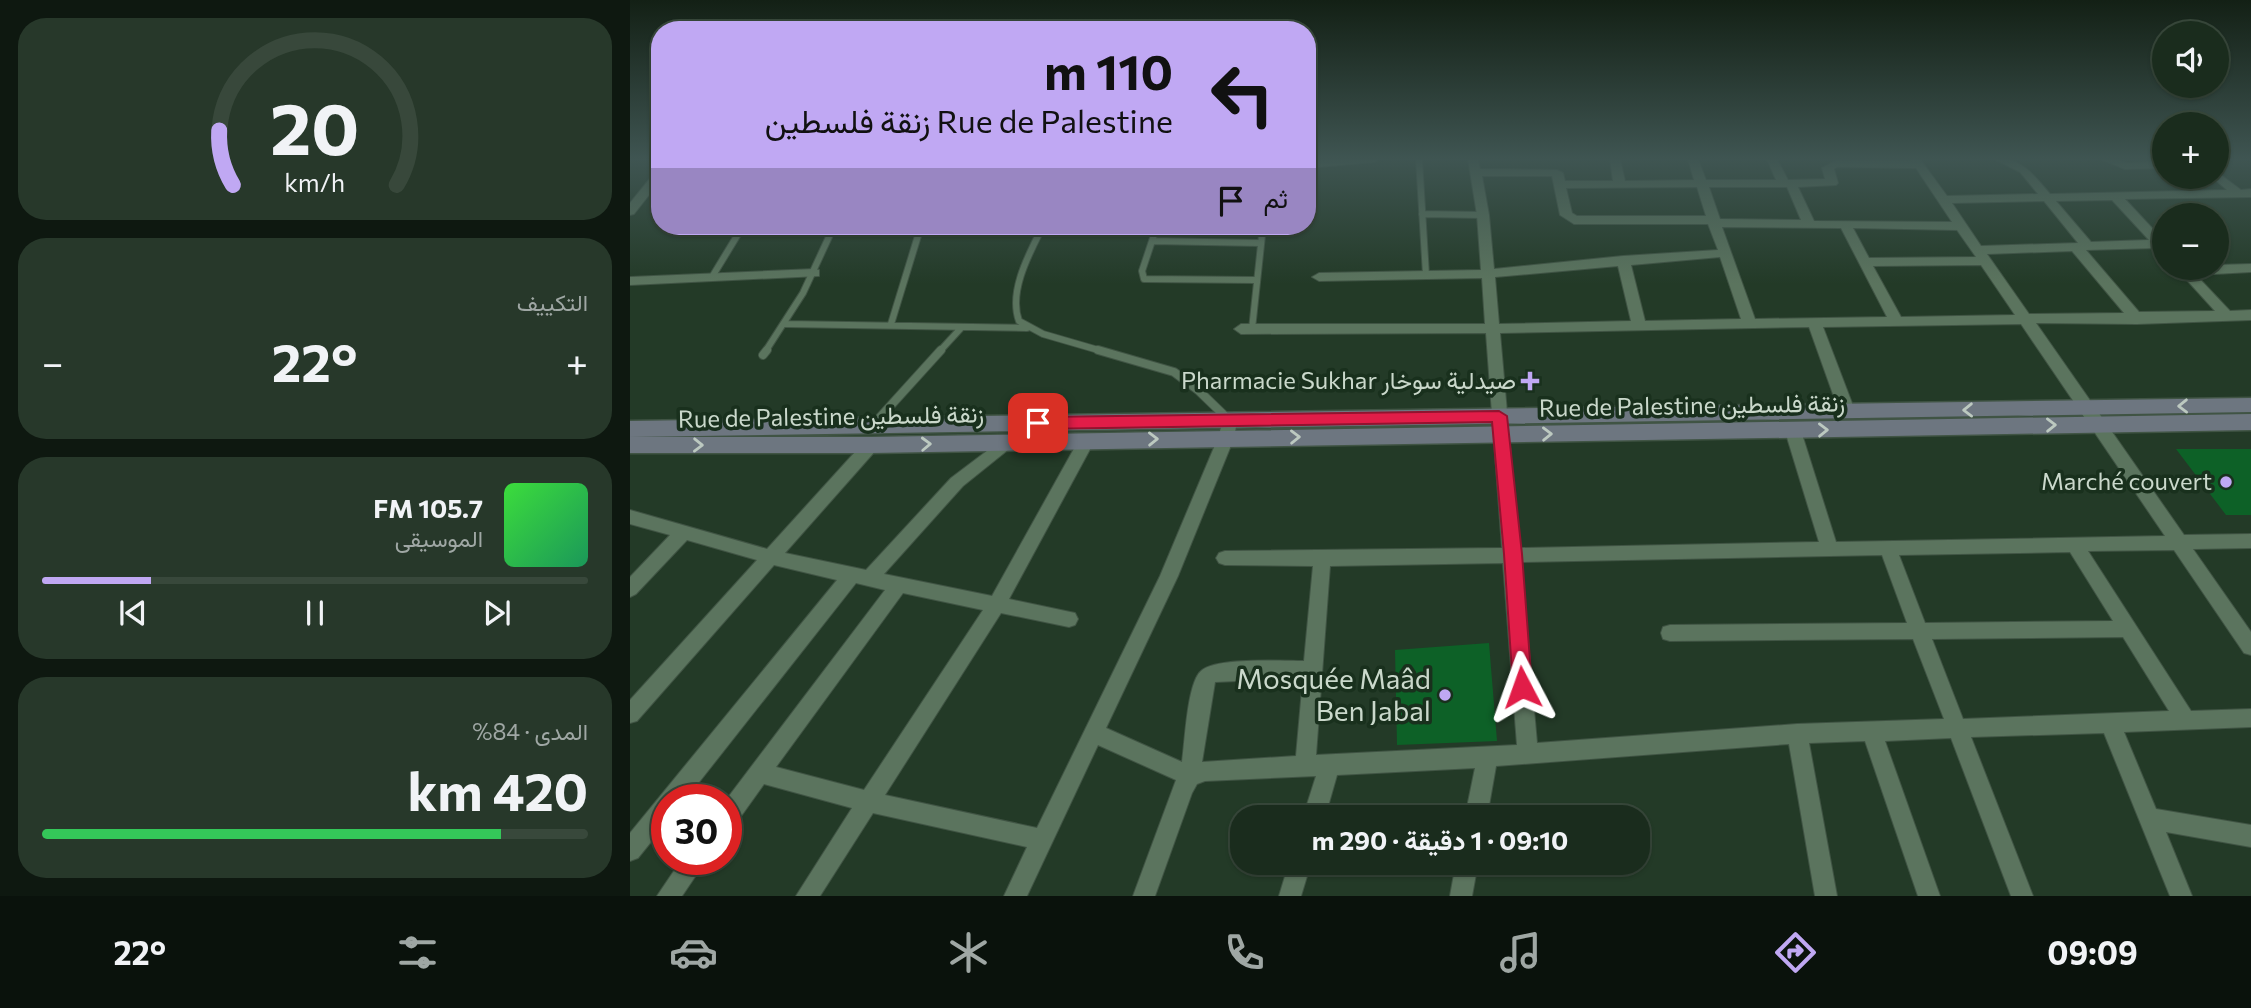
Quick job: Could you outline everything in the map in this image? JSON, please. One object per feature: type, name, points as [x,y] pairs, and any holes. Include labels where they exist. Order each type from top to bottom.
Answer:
[{"type":"main road","name":"Rue de Palestine زنقة فلسطين","points":[[1500,425],[1794,431],[2251,405]]},
{"type":"main road","name":"Rue de Palestine زنقة فلسطين","points":[[630,445],[872,435],[1500,425],[1847,411],[2251,422]]},
{"type":"main road","name":"Rue de Palestine زنقة فلسطين","points":[[630,429],[1008,441],[1087,440],[1228,429]]},
{"type":"street","points":[[1481,201],[1528,754]]},
{"type":"street","points":[[1563,201],[1566,215],[1574,220],[1961,226]]},
{"type":"street","points":[[1707,201],[1749,323]]},
{"type":"street","points":[[1797,201],[1809,224]]},
{"type":"street","points":[[1944,201],[2251,647]]},
{"type":"street","points":[[2051,201],[2081,247],[2137,319]]},
{"type":"street","points":[[2119,201],[2152,236]]},
{"type":"street","points":[[1844,223],[1896,321]]},
{"type":"street","points":[[1864,262],[2081,247],[2152,247]]},
{"type":"street","points":[[1319,276],[1487,274],[1725,253]]},
{"type":"street","points":[[1623,260],[1639,324]]},
{"type":"street","points":[[2229,269],[2251,268]]},
{"type":"street","points":[[630,281],[814,273]]},
{"type":"street","points":[[2193,280],[2226,316]]},
{"type":"street","points":[[1246,329],[2137,319],[2251,315]]},
{"type":"street","points":[[1814,322],[1847,411]]},
{"type":"street","points":[[1015,896],[1169,576],[1228,429]]},
{"type":"street","points":[[1794,431],[1829,548]]},
{"type":"street","points":[[630,714],[770,557],[872,435]]},
{"type":"street","points":[[807,896],[996,606],[1087,440]]},
{"type":"street","points":[[685,784],[859,578],[957,482],[1008,441]]},
{"type":"street","points":[[630,517],[770,557],[859,578],[900,584],[1069,620]]},
{"type":"street","points":[[630,589],[685,531]]},
{"type":"street","points":[[1225,558],[1322,559],[2251,541]]},
{"type":"street","points":[[2074,544],[2186,721]]},
{"type":"street","points":[[1887,547],[2022,896]]},
{"type":"street","points":[[1305,766],[1322,559]]},
{"type":"street","points":[[742,797],[900,584]]},
{"type":"street","points":[[1670,632],[2127,629]]},
{"type":"street","points":[[1144,896],[1180,794],[1190,776],[1203,684],[1208,676],[1217,672],[1313,669]]},
{"type":"street","points":[[1094,733],[1190,776],[1205,771],[1487,757],[1797,734],[2251,718]]},
{"type":"street","points":[[2111,724],[2181,896]]},
{"type":"street","points":[[1872,732],[1929,896]]},
{"type":"street","points":[[1797,734],[1826,896]]},
{"type":"street","points":[[1478,805],[1487,757]]},
{"type":"street","points":[[1318,805],[1330,765]]},
{"type":"street","points":[[760,773],[869,802],[1044,840]]},
{"type":"street","points":[[2149,818],[2251,836]]},
{"type":"street","points":[[630,850],[651,824]]},
{"type":"street","points":[[668,896],[684,875]]},
{"type":"street","points":[[1290,896],[1296,875]]},
{"type":"street","points":[[1461,896],[1465,875]]},
{"type":"lane","points":[[1421,201],[1426,275]]},
{"type":"lane","points":[[1422,214],[1483,215]]},
{"type":"lane","points":[[712,277],[738,235]]},
{"type":"lane","points":[[763,355],[786,324],[814,273],[830,235]]},
{"type":"lane","points":[[891,324],[918,235]]},
{"type":"lane","points":[[1040,235],[1015,304],[1019,321],[1027,328],[1054,339],[1137,358],[1168,369],[1182,378],[1228,429]]},
{"type":"lane","points":[[1154,235],[1142,271],[1146,280],[1255,280]]},
{"type":"lane","points":[[1246,329],[1261,235]]},
{"type":"lane","points":[[1152,241],[1260,243]]},
{"type":"lane","points":[[786,324],[1027,328]]},
{"type":"lane","points":[[872,435],[961,328]]},
{"type":"building","name":"Marché couvert","points":[[2176,449],[2251,449],[2251,515],[2226,515]]},
{"type":"building","name":"Mosquée Maâd Ben Jabal","points":[[1489,643],[1497,741],[1397,745],[1395,650]]},
{"type":"place","name":"Pharmacie Sukhar صيدلية سوخار","points":[[1530,381]]},
{"type":"place","name":"Marché couvert","points":[[2226,482]]},
{"type":"place","name":"Mosquée Maâd Ben Jabal","points":[[1445,695]]},
{"type":"route","points":[[1038,423],[1499,416],[1513,554],[1522,687]]}]
